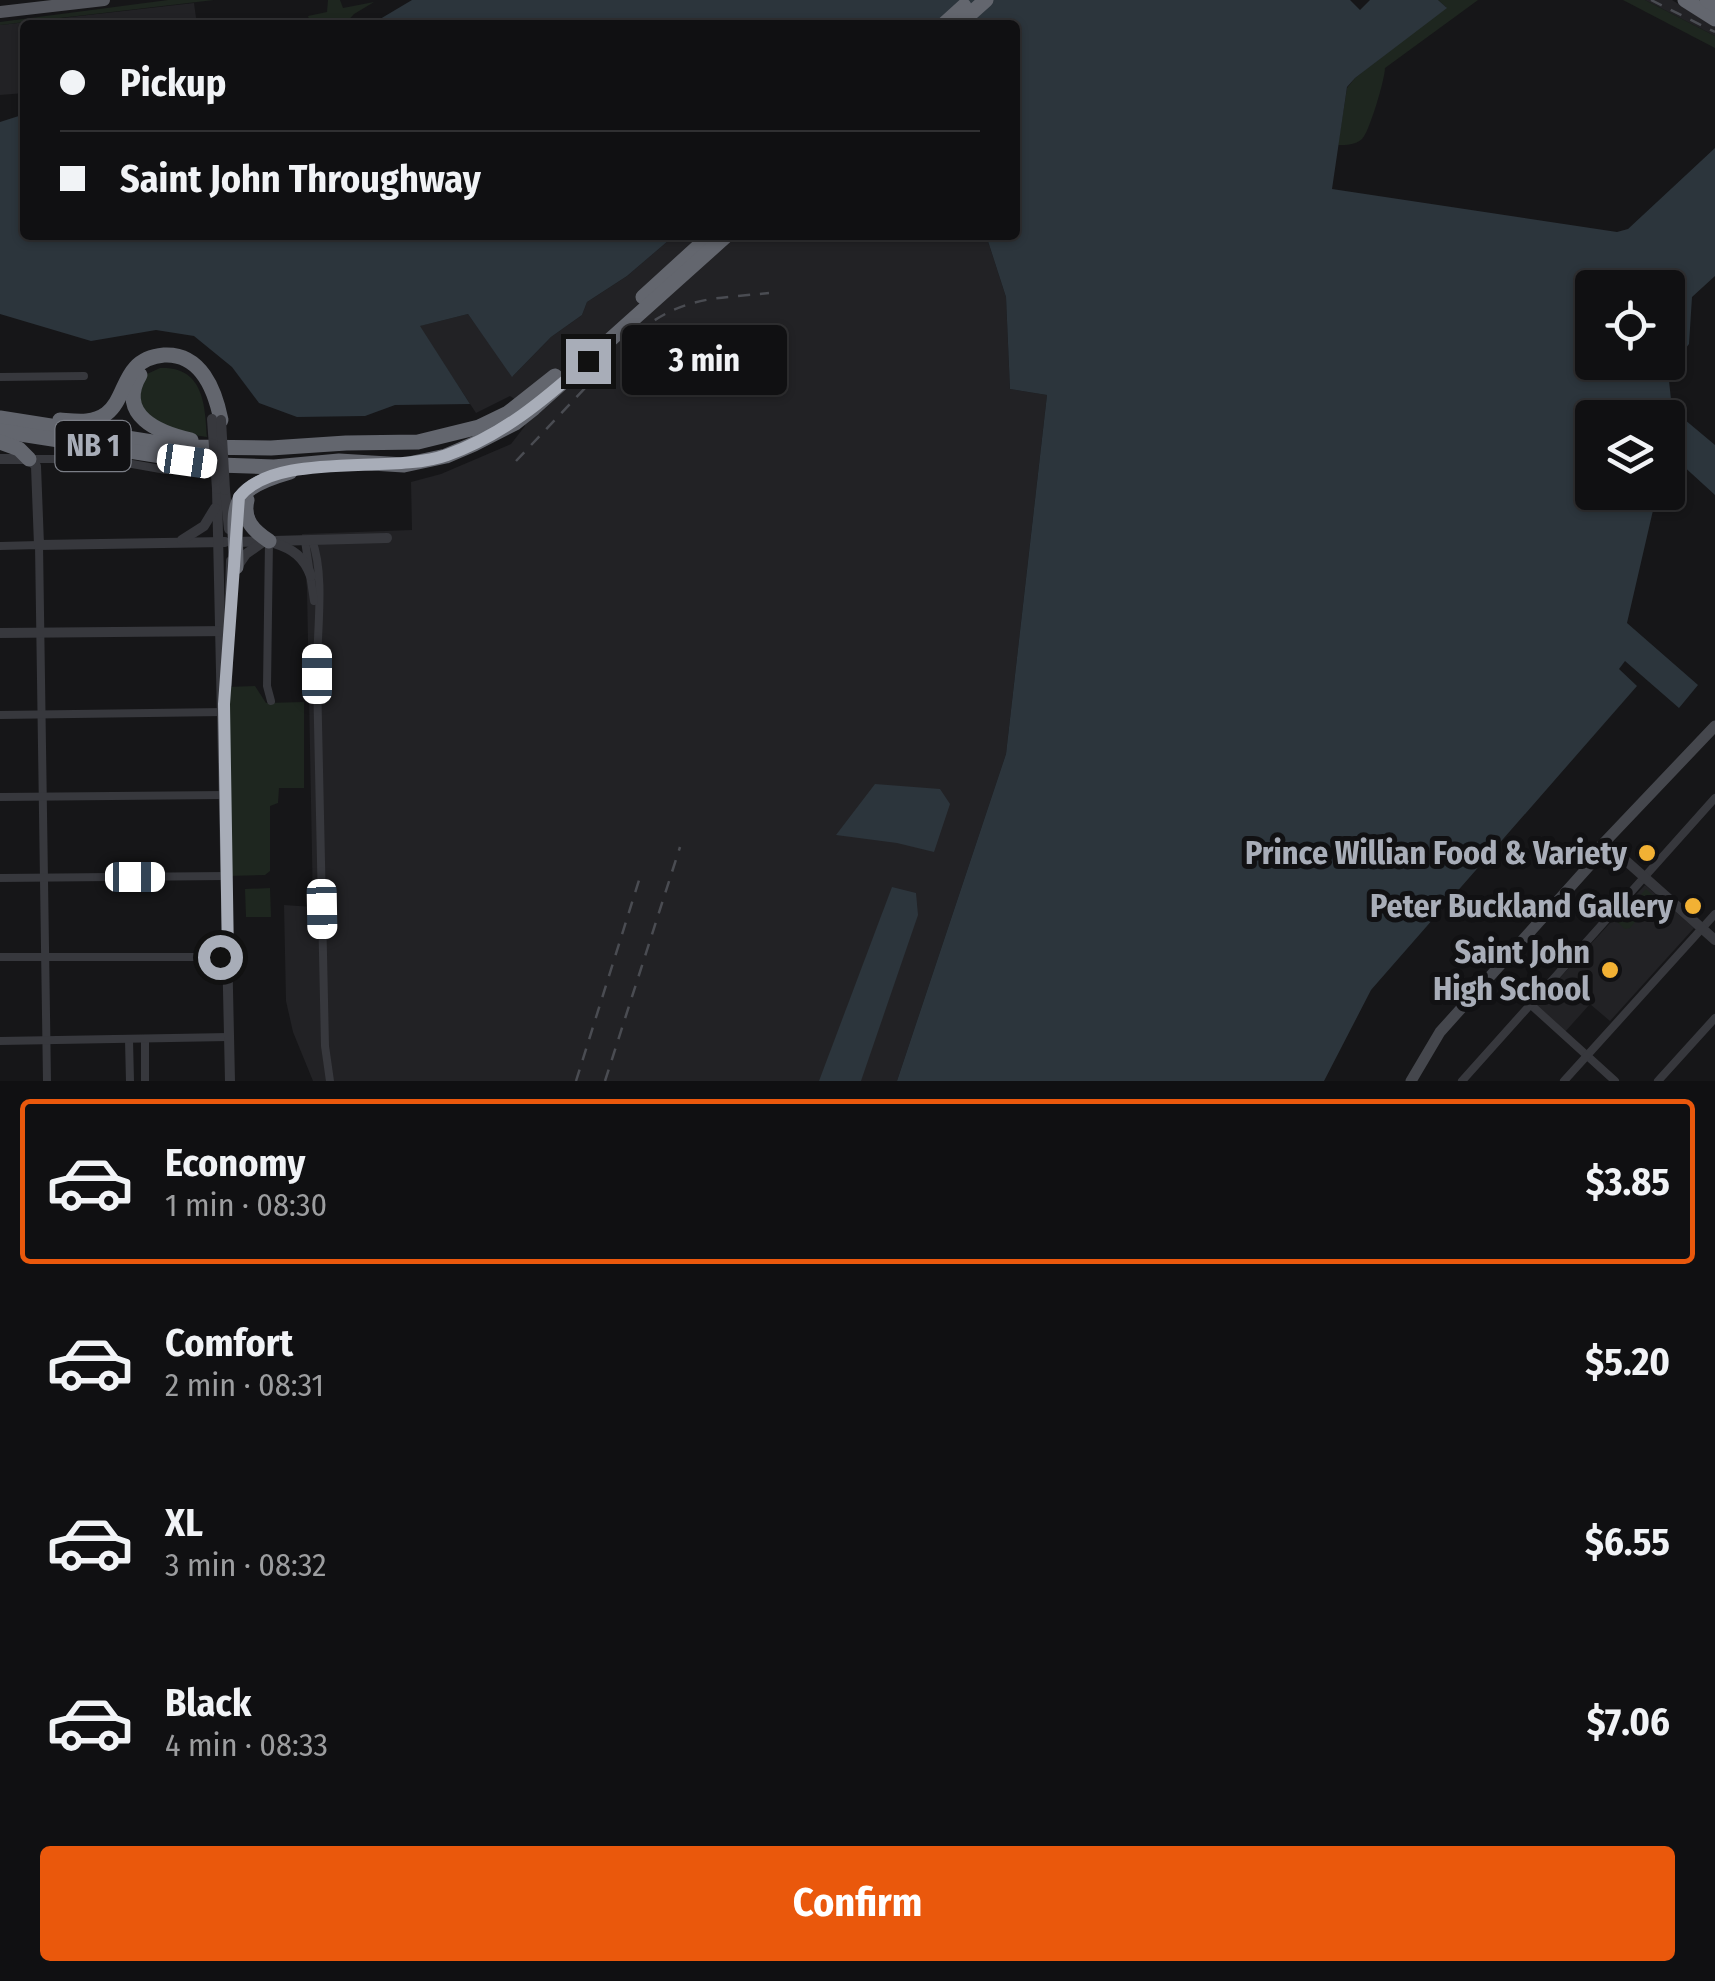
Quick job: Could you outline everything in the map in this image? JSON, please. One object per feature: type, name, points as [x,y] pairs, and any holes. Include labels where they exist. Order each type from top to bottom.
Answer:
[{"type":"highway","points":[[948,20],[970,0]]},
{"type":"highway","points":[[964,20],[986,0]]},
{"type":"highway","points":[[1685,0],[1715,19]]},
{"type":"highway","points":[[1707,0],[1715,5]]},
{"type":"highway","name":"NB 1","points":[[0,417],[148,443],[234,449],[418,442],[479,427],[512,418],[705,240]]},
{"type":"highway","name":"NB 1","points":[[0,431],[252,468],[339,461],[383,465],[424,461],[474,444],[512,418],[721,240]]},
{"type":"highway","points":[[0,417],[95,420],[109,412],[141,362],[169,355],[188,361],[206,376],[216,398],[216,419]]},
{"type":"highway","points":[[216,419],[202,386],[183,367],[157,364],[137,380],[133,400],[148,424],[184,438],[234,449]]},
{"type":"highway","points":[[0,442],[19,449],[29,459]]},
{"type":"highway","name":"NB 1","points":[[187,461],[254,462],[339,455],[408,457],[474,444]]},
{"type":"highway","points":[[236,568],[229,542],[239,497],[254,483],[312,467],[383,465]]},
{"type":"highway","points":[[266,479],[248,498],[245,512],[251,526],[266,542]]},
{"type":"main road","points":[[0,12],[104,0]]},
{"type":"main road","points":[[1411,1081],[1440,1032],[1573,881],[1593,852],[1606,843],[1715,726]]},
{"type":"street","points":[[0,377],[84,376]]},
{"type":"street","points":[[216,419],[229,542],[230,618]]},
{"type":"street","points":[[0,459],[104,459],[166,470]]},
{"type":"street","points":[[29,459],[36,466],[46,1081]]},
{"type":"street","points":[[176,542],[204,526],[221,490]]},
{"type":"street","points":[[217,502],[229,542],[224,708],[230,1081]]},
{"type":"street","points":[[0,546],[387,538]]},
{"type":"street","points":[[308,540],[317,615]]},
{"type":"street","points":[[308,540],[318,555],[325,1046],[330,1081]]},
{"type":"street","points":[[225,631],[236,568],[246,554],[266,542]]},
{"type":"street","points":[[266,542],[294,552],[311,576]]},
{"type":"street","points":[[266,542],[267,686],[271,701]]},
{"type":"street","points":[[0,633],[225,631]]},
{"type":"street","points":[[0,715],[224,708]]},
{"type":"street","points":[[0,797],[225,795]]},
{"type":"street","points":[[1462,1081],[1715,798]]},
{"type":"street","points":[[1606,843],[1715,940]]},
{"type":"street","points":[[0,878],[226,876]]},
{"type":"street","points":[[1564,1081],[1715,914]]},
{"type":"street","points":[[0,958],[228,957]]},
{"type":"street","points":[[1530,1004],[1615,1081]]},
{"type":"street","points":[[1658,1081],[1715,1018]]},
{"type":"street","points":[[0,1041],[229,1037]]},
{"type":"street","points":[[130,1040],[130,1081]]},
{"type":"street","points":[[145,1040],[145,1081]]},
{"type":"shaded area","points":[[168,0],[214,0],[0,25]]},
{"type":"shaded area","points":[[328,0],[340,0],[343,8],[374,2],[349,20],[309,20],[308,16],[327,12]]},
{"type":"shaded area","points":[[412,0],[1350,0],[1360,10],[1370,0],[1438,0],[1447,8],[1347,87],[1332,189],[1617,232],[1628,229],[1715,148],[1715,276],[1692,297],[1689,344],[1685,349],[1685,270],[1575,270],[1575,380],[1669,380],[1671,400],[1575,400],[1575,510],[1653,510],[1627,623],[1698,685],[1679,708],[1625,661],[1619,669],[1637,686],[1371,990],[1324,1081],[897,1081],[1006,754],[1047,395],[1010,389],[1006,297],[988,240],[1020,240],[1020,20],[378,20]]},
{"type":"shaded area","points":[[1438,0],[1478,0],[1385,68],[1365,135],[1357,142],[1338,145],[1347,88],[1446,7]]},
{"type":"shaded area","points":[[1623,0],[1645,0],[1715,36],[1715,48]]},
{"type":"shaded area","points":[[1645,0],[1672,0],[1715,27],[1715,36]]},
{"type":"shaded area","points":[[194,3],[196,20],[44,20]]},
{"type":"shaded area","points":[[20,23],[20,93],[0,95],[0,25]]},
{"type":"shaded area","points":[[20,116],[20,240],[669,240],[627,276],[587,302],[582,315],[551,337],[512,377],[468,314],[420,326],[470,404],[395,405],[365,416],[297,417],[259,403],[232,367],[194,336],[156,330],[91,341],[0,314],[0,122]]},
{"type":"shaded area","points":[[669,240],[988,240],[1006,297],[1010,389],[1047,395],[1006,754],[897,1081],[313,1081],[293,1032],[286,1001],[284,905],[313,907],[307,589],[302,534],[412,530],[411,482],[441,474],[511,444],[525,426],[516,400],[510,396],[476,413],[419,326],[468,314],[513,376],[551,337],[582,315],[587,302],[627,276]]},
{"type":"shaded area","points":[[160,368],[175,369],[194,381],[203,402],[207,437],[180,433],[151,422],[138,400],[147,374]]},
{"type":"shaded area","points":[[1685,420],[1715,445],[1715,495],[1685,468]]},
{"type":"shaded area","points":[[255,686],[266,703],[304,702],[304,788],[279,788],[278,803],[270,806],[270,871],[265,875],[227,876],[224,705],[227,687]]},
{"type":"shaded area","points":[[875,784],[940,789],[950,804],[934,852],[836,835]]},
{"type":"shaded area","name":"Saint John High School","points":[[1645,885],[1694,928],[1610,1021],[1590,1004],[1564,1033],[1534,1006]]},
{"type":"shaded area","points":[[892,887],[916,893],[918,915],[861,1081],[819,1081]]},
{"type":"shaded area","points":[[270,888],[271,917],[246,917],[245,889]]},
{"type":"shaded area","points":[[1646,889],[1663,905],[1658,910],[1647,902],[1639,911],[1642,914],[1625,929],[1616,921]]},
{"type":"railway","points":[[1651,0],[1715,32]]},
{"type":"railway","points":[[516,461],[637,333],[654,321],[699,301],[769,293]]},
{"type":"railway","points":[[605,1081],[680,847]]},
{"type":"railway","points":[[576,1081],[640,877]]},
{"type":"place","name":"Prince Willian Food & Variety","points":[[1647,853]]},
{"type":"place","name":"Peter Buckland Gallery","points":[[1693,906]]},
{"type":"place","name":"Saint John High School","points":[[1610,970]]},
{"type":"route","points":[[220,957],[228,957],[224,704],[239,497],[254,483],[312,467],[404,464],[446,456],[515,423],[588,361]]}]
